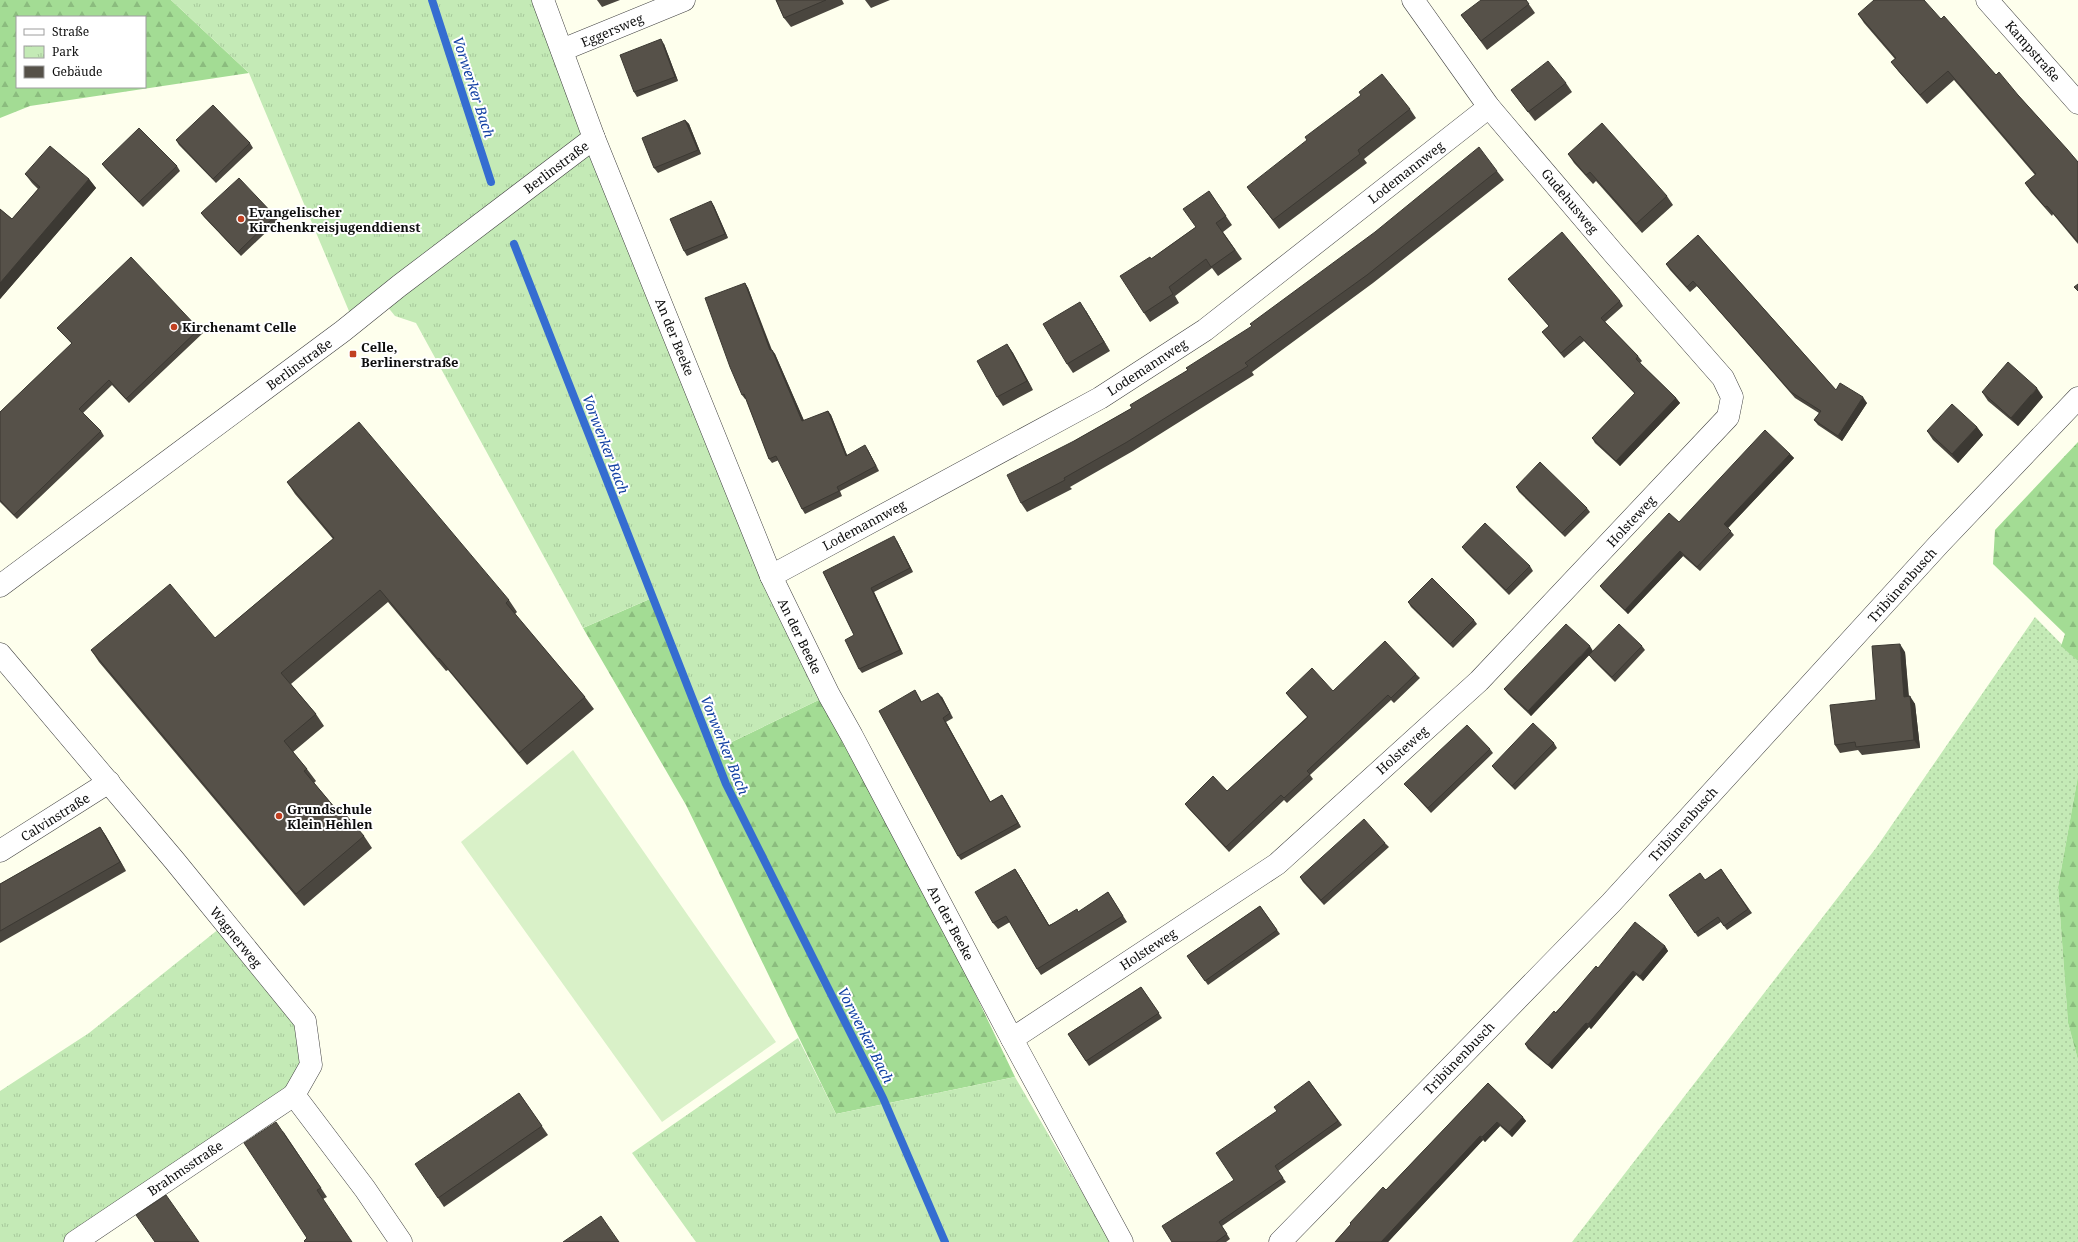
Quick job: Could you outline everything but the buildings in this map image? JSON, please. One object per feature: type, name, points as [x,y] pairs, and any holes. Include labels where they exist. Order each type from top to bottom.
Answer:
[{"type":"street","name":"An der Beeke","points":[[543,0],[594,138],[771,576],[829,695],[1122,1242]]},
{"type":"street","name":"Eggersweg","points":[[562,50],[684,0]]},
{"type":"street","name":"Gudehusweg","points":[[1413,0],[1489,107],[1615,255],[1723,378],[1732,397]]},
{"type":"street","name":"Kampstraße","points":[[1987,0],[2078,103]]},
{"type":"street","name":"Lodemannweg","points":[[771,576],[1100,398],[1205,330],[1489,107]]},
{"type":"street","name":"Berlinstraße","points":[[0,586],[343,331],[399,286],[594,138]]},
{"type":"street","name":"Holsteweg","points":[[1012,1039],[1277,864],[1479,681],[1728,417],[1732,397]]},
{"type":"street","name":"Tribünenbusch","points":[[1280,1242],[1611,903],[1934,550],[2078,398]]},
{"type":"street","name":"Wagnerweg","points":[[0,654],[109,782],[305,1021],[311,1065],[294,1095]]},
{"type":"street","name":"Calvinstraße","points":[[0,851],[109,782]]},
{"type":"street","name":"Brahmsstraße","points":[[75,1242],[294,1095]]},
{"type":"street","points":[[294,1095],[365,1189],[400,1242]]},
{"type":"green space","points":[[0,0],[171,0],[249,73],[30,106],[0,118]]},
{"type":"green space","points":[[171,0],[543,0],[829,695],[713,751],[652,598],[583,628],[416,323],[395,316],[382,300],[354,323],[249,73]]},
{"type":"green space","points":[[2078,442],[2078,661],[2061,646],[2065,634],[1993,564],[1995,530]]},
{"type":"green space","points":[[652,598],[713,751],[829,695],[852,736],[1015,1077],[836,1114],[686,805],[583,628]]},
{"type":"green space","points":[[2035,617],[2078,661],[2078,776],[2058,887],[2068,1023],[2078,1060],[2078,1242],[1572,1242],[1876,848]]},
{"type":"green space","points":[[573,750],[776,1042],[662,1122],[461,842]]},
{"type":"green space","points":[[2078,776],[2078,1060],[2068,1023],[2058,887]]},
{"type":"green space","points":[[225,924],[305,1021],[311,1065],[294,1095],[75,1242],[0,1242],[0,1091],[89,1033]]},
{"type":"green space","points":[[798,1038],[836,1114],[1015,1077],[1111,1242],[696,1242],[632,1153]]},
{"type":"waterway","name":"Vorwerker Bach","points":[[432,0],[491,182]]},
{"type":"waterway","name":"Vorwerker Bach","points":[[514,244],[726,784],[883,1098],[945,1242]]},
{"type":"place","name":"Evangelischer Kirchenkreisjugenddienst","points":[[241,219]]},
{"type":"place","name":"Kirchenamt Celle","points":[[174,327]]},
{"type":"place","name":"Celle, Berlinerstraße","points":[[353,354]]},
{"type":"place","name":"Grundschule Klein Hehlen","points":[[279,816]]}]
